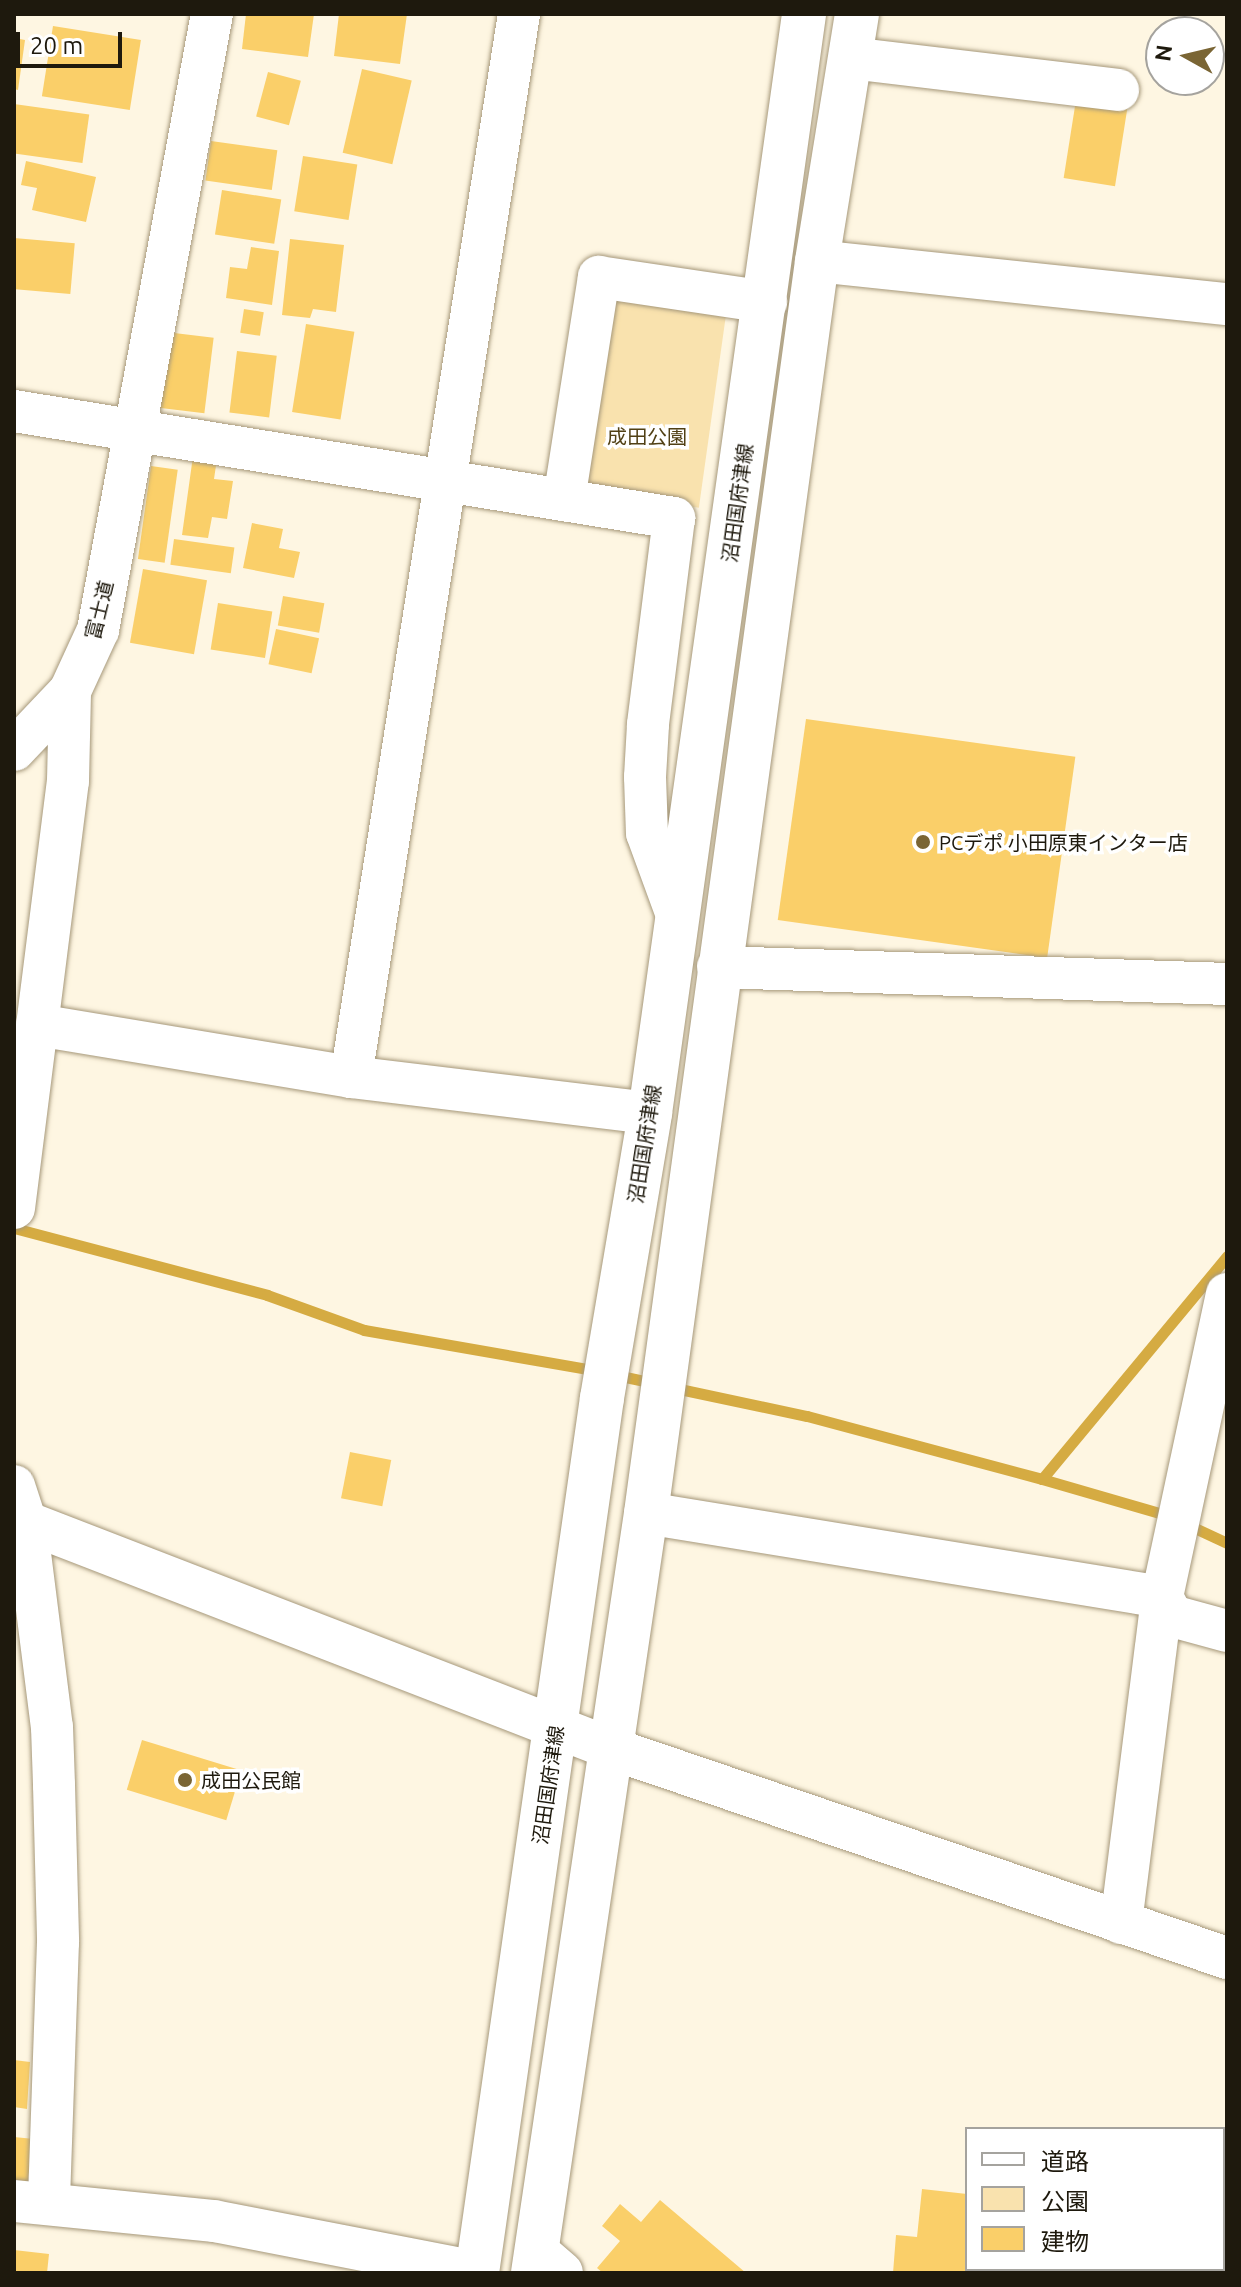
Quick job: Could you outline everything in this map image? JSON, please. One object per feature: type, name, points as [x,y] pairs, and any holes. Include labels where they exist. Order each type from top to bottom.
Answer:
[{"type":"main road","name":"沼田国府津線","points":[[477,2273],[602,1398],[650,1113],[804,14]]},
{"type":"main road","points":[[544,2266],[610,1748],[646,1513],[718,967],[817,261],[857,14]]},
{"type":"street","name":"富士道","points":[[14,1208],[68,781],[70,691],[98,630],[212,14]]},
{"type":"street","points":[[351,1077],[519,14]]},
{"type":"street","points":[[850,58],[1118,90]]},
{"type":"street","points":[[817,261],[1227,304]]},
{"type":"street","points":[[564,500],[599,277],[766,302]]},
{"type":"street","points":[[14,411],[134,428],[674,518],[648,725],[645,777],[647,833],[677,915]]},
{"type":"street","points":[[14,750],[70,691]]},
{"type":"street","points":[[718,967],[1227,984]]},
{"type":"street","points":[[37,1025],[351,1077],[650,1113]]},
{"type":"street","points":[[1121,1923],[1162,1597],[1227,1294]]},
{"type":"street","points":[[20,1504],[610,1748],[1227,1958]]},
{"type":"street","points":[[20,1504],[52,1727],[58,1942],[31,2202],[214,2221],[477,2273]]},
{"type":"street","points":[[646,1513],[1162,1597]]},
{"type":"street","points":[[1162,1597],[1172,1616],[1227,1631]]},
{"type":"green space","name":"成田公園","points":[[608,292],[727,309],[699,508],[580,491]]},
{"type":"building","points":[[246,14],[314,14],[308,57],[242,49]]},
{"type":"building","points":[[339,14],[407,14],[400,64],[334,56]]},
{"type":"building","points":[[53,26],[141,40],[130,110],[42,96]]},
{"type":"building","points":[[14,38],[25,40],[18,90],[14,89]]},
{"type":"building","points":[[362,69],[412,80],[392,164],[343,153]]},
{"type":"building","points":[[268,72],[301,81],[289,125],[256,116]]},
{"type":"building","points":[[1076,100],[1127,108],[1115,186],[1064,178]]},
{"type":"building","points":[[14,104],[89,115],[82,163],[14,153]]},
{"type":"building","points":[[211,141],[277,150],[272,190],[205,181]]},
{"type":"building","points":[[303,156],[357,165],[349,220],[294,211]]},
{"type":"building","points":[[26,161],[96,177],[86,222],[32,210],[37,188],[21,185]]},
{"type":"building","points":[[222,190],[281,199],[274,244],[215,234]]},
{"type":"building","points":[[14,238],[75,243],[70,294],[14,289]]},
{"type":"building","points":[[290,239],[344,245],[336,312],[313,309],[310,318],[282,315]]},
{"type":"building","points":[[251,247],[279,251],[272,305],[226,298],[230,267],[247,269]]},
{"type":"building","points":[[244,309],[264,312],[260,336],[240,333]]},
{"type":"building","points":[[306,324],[354,332],[340,420],[292,412]]},
{"type":"building","points":[[166,332],[214,338],[204,413],[157,407]]},
{"type":"building","points":[[237,351],[277,356],[269,417],[229,413]]},
{"type":"building","points":[[194,449],[218,452],[214,479],[233,481],[227,519],[212,517],[208,538],[182,535]]},
{"type":"building","points":[[151,466],[178,470],[165,563],[138,559]]},
{"type":"building","points":[[252,523],[283,529],[279,548],[300,552],[294,578],[243,568]]},
{"type":"building","points":[[174,539],[234,547],[231,573],[170,565]]},
{"type":"building","points":[[143,569],[207,580],[194,654],[130,643]]},
{"type":"building","points":[[283,596],[324,603],[319,633],[278,626]]},
{"type":"building","points":[[218,603],[272,612],[265,658],[211,649]]},
{"type":"building","points":[[276,629],[319,638],[312,673],[269,664]]},
{"type":"building","points":[[806,719],[1075,757],[1047,958],[778,920]]},
{"type":"building","points":[[350,1452],[391,1460],[382,1506],[341,1498]]},
{"type":"building","name":"成田公民館","points":[[142,1740],[241,1770],[226,1820],[127,1790]]},
{"type":"building","points":[[14,2060],[30,2062],[27,2109],[14,2107]]},
{"type":"building","points":[[14,2137],[34,2139],[26,2192],[14,2190]]},
{"type":"building","points":[[922,2189],[965,2194],[965,2271],[980,2273],[893,2273],[896,2235],[917,2237]]},
{"type":"building","points":[[660,2200],[746,2273],[603,2273],[597,2268],[620,2241],[602,2226],[620,2204],[641,2222]]},
{"type":"building","points":[[14,2250],[49,2254],[47,2273],[14,2273]]},
{"type":"waterway","points":[[14,1228],[267,1295],[364,1330],[599,1371]]},
{"type":"waterway","points":[[1042,1479],[1227,1256]]},
{"type":"waterway","points":[[616,1375],[654,1383]]},
{"type":"waterway","points":[[670,1387],[807,1416],[1042,1479],[1169,1516],[1227,1543]]},
{"type":"place","name":"PCデポ 小田原東インター店","points":[[923,842]]},
{"type":"place","name":"成田公民館","points":[[185,1780]]}]
